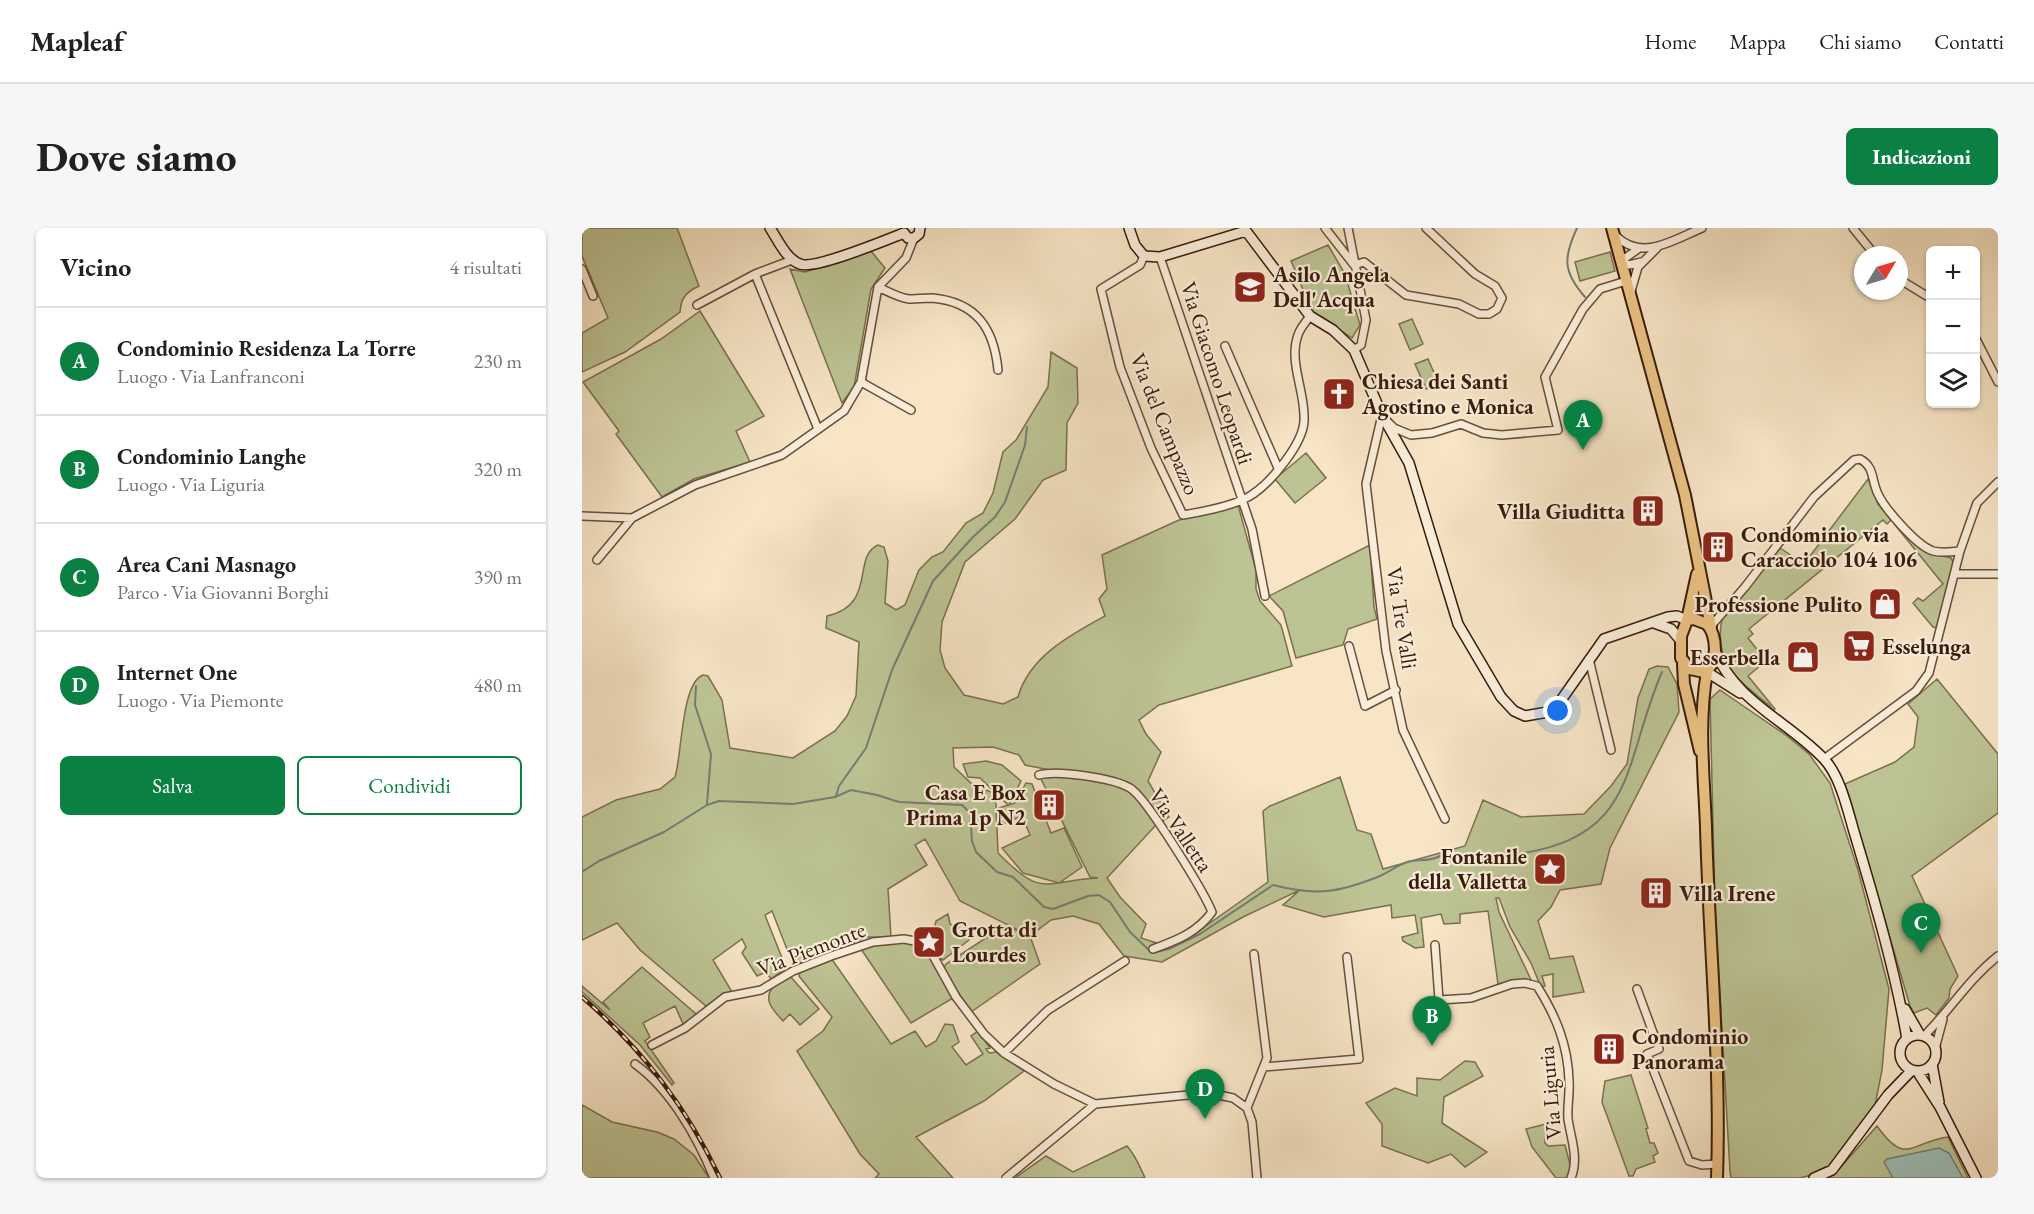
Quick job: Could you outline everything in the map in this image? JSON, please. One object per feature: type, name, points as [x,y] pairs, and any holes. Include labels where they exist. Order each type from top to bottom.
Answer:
[{"type":"main road","points":[[1613,230],[1685,495],[1715,651],[1711,675],[1704,689],[1704,765],[1719,1100],[1717,1178]]},
{"type":"main road","points":[[1698,571],[1690,604],[1682,618],[1681,641],[1683,684],[1704,765]]},
{"type":"main road","points":[[1682,618],[1700,620],[1710,627]]},
{"type":"main road","points":[[1683,664],[1693,671],[1711,675]]},
{"type":"street","points":[[770,228],[792,260],[802,266],[819,263],[903,231],[908,238],[914,238]]},
{"type":"street","points":[[597,560],[632,518],[695,485],[782,455],[844,411],[861,382],[878,287],[906,258],[920,228]]},
{"type":"street","points":[[1129,228],[1135,245],[1144,255],[1160,257],[1245,229],[1310,316],[1333,330],[1354,350],[1382,415],[1409,463],[1450,606],[1501,697],[1514,711],[1525,716],[1548,712],[1557,706],[1604,639],[1654,623],[1682,618]]},
{"type":"street","points":[[1325,228],[1354,265]]},
{"type":"street","points":[[1348,228],[1366,320],[1361,345],[1354,350]]},
{"type":"street","points":[[1354,265],[1364,262],[1406,295],[1459,304],[1479,314],[1489,314],[1497,309],[1502,298],[1494,286],[1475,274],[1426,228]]},
{"type":"street","points":[[1643,261],[1633,265],[1621,261],[1628,254],[1639,249],[1659,246],[1702,228]]},
{"type":"street","points":[[1853,228],[1868,246]]},
{"type":"street","points":[[1613,230],[1621,241],[1639,249]]},
{"type":"street","points":[[1631,299],[1634,279],[1643,261],[1659,246]]},
{"type":"street","name":"Via del Campazzo","points":[[1144,255],[1140,265],[1101,289],[1120,367],[1151,448],[1183,515],[1254,494],[1300,441],[1304,422],[1304,402],[1295,357],[1298,336],[1310,316]]},
{"type":"street","name":"Via Giacomo Leopardi","points":[[1160,257],[1240,500]]},
{"type":"street","points":[[698,305],[755,274],[792,260]]},
{"type":"street","points":[[582,269],[593,296]]},
{"type":"street","points":[[755,274],[818,429]]},
{"type":"street","points":[[1382,415],[1394,428],[1411,435],[1432,433],[1461,424],[1483,433],[1502,435],[1558,430],[1545,377],[1583,309],[1600,289],[1626,282]]},
{"type":"street","points":[[1908,285],[1926,296]]},
{"type":"street","points":[[878,287],[907,299],[950,301],[970,312],[988,329],[995,344],[998,370]]},
{"type":"street","points":[[1225,346],[1278,468]]},
{"type":"street","points":[[1980,347],[1998,382]]},
{"type":"street","points":[[861,382],[911,410]]},
{"type":"street","name":"Via Tre Valli","points":[[1382,415],[1366,484],[1386,651],[1403,730],[1445,819]]},
{"type":"street","points":[[1710,627],[1716,617],[1745,587],[1798,516],[1842,468],[1854,460],[1860,459],[1871,467],[1876,489],[1887,508],[1922,544],[1931,550],[1960,551]]},
{"type":"street","points":[[1824,759],[1916,691],[1923,682],[1933,660],[1960,551],[1977,503],[1998,482]]},
{"type":"street","points":[[1240,500],[1252,529],[1265,596]]},
{"type":"street","points":[[582,516],[632,518]]},
{"type":"street","points":[[1955,574],[1998,573]]},
{"type":"street","points":[[1654,623],[1671,628],[1681,641]]},
{"type":"street","points":[[1349,646],[1365,706],[1396,690]]},
{"type":"street","points":[[1715,651],[1728,676],[1745,696]]},
{"type":"street","points":[[1589,659],[1611,750]]},
{"type":"street","points":[[1711,675],[1745,696],[1824,759],[1835,779],[1850,817],[1902,1003],[1907,1039],[1900,1053],[1903,1063],[1888,1095]]},
{"type":"street","name":"Via Valletta","points":[[1039,776],[1052,774],[1113,781],[1132,789],[1173,844],[1212,912],[1206,921],[1176,942],[1153,949]]},
{"type":"street","name":"Via Piemonte","points":[[652,1045],[685,1028],[725,997],[761,990],[793,971],[873,942],[904,939],[926,943],[956,997],[984,1034],[1004,1053],[1054,1084],[1095,1104]]},
{"type":"street","name":"Via Liguria","points":[[1435,945],[1439,1000],[1471,998],[1525,983],[1537,986],[1549,1006],[1563,1034],[1569,1081],[1568,1116],[1575,1160],[1571,1178]]},
{"type":"street","points":[[1247,1108],[1267,1058],[1254,954]]},
{"type":"street","points":[[1907,1039],[1922,1036],[1943,1019],[1976,974],[1998,956]]},
{"type":"street","points":[[1264,1067],[1359,1059],[1347,957]]},
{"type":"street","points":[[1004,1053],[1048,1010],[1125,961]]},
{"type":"street","points":[[1637,989],[1659,1049],[1647,1054],[1689,1161],[1702,1165],[1718,1164]]},
{"type":"street","points":[[1902,1003],[1922,1036],[1935,1049]]},
{"type":"street","points":[[1940,1107],[1932,1064],[1943,1019]]},
{"type":"street","points":[[1903,1063],[1915,1070],[1940,1107],[1976,1178]]},
{"type":"street","points":[[635,1064],[651,1078],[676,1109],[714,1178]]},
{"type":"street","points":[[1814,1178],[1832,1170],[1888,1095],[1915,1070],[1932,1064]]},
{"type":"street","points":[[1006,1178],[1095,1104],[1209,1093],[1233,1098],[1247,1108],[1252,1122],[1257,1178]]},
{"type":"green space","points":[[582,228],[677,228],[699,286],[685,296],[680,312],[625,352],[582,372],[582,333],[608,318],[582,256]]},
{"type":"green space","points":[[1328,245],[1345,274],[1360,325],[1352,338],[1312,311],[1291,261]]},
{"type":"green space","points":[[871,251],[885,268],[871,289],[854,387],[842,403],[790,269],[805,272]]},
{"type":"green space","points":[[1610,252],[1615,271],[1580,281],[1575,262]]},
{"type":"green space","points":[[700,311],[764,416],[736,431],[750,462],[694,479],[662,497],[616,434],[619,431],[583,382],[661,339]]},
{"type":"green space","points":[[1412,319],[1423,344],[1410,350],[1399,324]]},
{"type":"green space","points":[[1051,352],[1077,368],[1078,403],[1067,423],[1066,470],[1043,480],[1015,519],[965,562],[942,622],[940,650],[945,668],[964,695],[1003,704],[1018,697],[1023,683],[1041,659],[1065,639],[1105,616],[1099,599],[1107,589],[1102,555],[1179,520],[1238,505],[1256,570],[1256,589],[1260,601],[1281,625],[1292,666],[1159,705],[1139,720],[1146,734],[1161,752],[1148,781],[1169,817],[1156,825],[1107,878],[1120,897],[1146,924],[1141,938],[1160,944],[1187,939],[1268,882],[1263,811],[1340,777],[1357,830],[1371,834],[1383,869],[1465,846],[1483,800],[1521,817],[1584,814],[1611,786],[1627,764],[1638,698],[1649,669],[1657,666],[1668,667],[1677,684],[1679,712],[1610,848],[1601,884],[1560,890],[1551,907],[1538,921],[1550,959],[1573,956],[1584,992],[1553,997],[1553,974],[1542,976],[1545,986],[1541,987],[1531,963],[1510,927],[1499,898],[1496,898],[1499,912],[1532,982],[1525,979],[1498,984],[1488,911],[1460,914],[1460,923],[1444,924],[1441,914],[1421,918],[1424,947],[1415,948],[1403,941],[1402,937],[1418,933],[1415,915],[1392,918],[1391,905],[1324,917],[1283,905],[1300,890],[1243,917],[1162,962],[1124,956],[1099,924],[1073,916],[1051,920],[1030,936],[1040,964],[971,1012],[943,969],[946,964],[1004,926],[1022,932],[960,901],[925,839],[915,845],[927,865],[888,889],[891,937],[867,937],[800,963],[792,962],[772,911],[765,915],[786,968],[771,979],[766,972],[757,976],[742,953],[746,947],[742,939],[713,960],[732,992],[706,1006],[640,950],[617,923],[582,940],[582,817],[616,800],[660,789],[675,777],[686,705],[696,681],[703,675],[708,676],[722,700],[730,748],[793,758],[835,731],[847,716],[856,696],[859,642],[826,628],[827,616],[843,610],[853,602],[862,580],[866,559],[870,551],[878,545],[884,547],[888,561],[885,603],[896,610],[905,605],[919,570],[932,557],[943,552],[966,523],[983,513],[993,493],[1003,452],[1016,440],[1048,387]],"holes":[[[993,747],[1019,755],[1025,765],[1050,770],[1039,775],[1090,877],[1098,878],[1054,884],[1035,882],[1025,877],[998,853],[996,804],[991,792],[973,785],[954,767],[953,748]]]},
{"type":"green space","points":[[1428,359],[1439,384],[1426,389],[1415,364]]},
{"type":"green space","points":[[1306,453],[1326,478],[1295,503],[1275,479]]},
{"type":"green space","points":[[1868,479],[1878,504],[1891,520],[1887,524],[1883,520],[1749,629],[1753,634],[1748,638],[1766,661],[1748,676],[1775,709],[1773,711],[1731,670],[1721,648],[1722,619],[1780,548],[1804,564]]},
{"type":"green space","points":[[1895,525],[1900,526],[1922,547],[1951,558],[1953,562],[1938,628],[1933,627],[1913,603],[1918,598],[1923,601],[1943,584]]},
{"type":"green space","points":[[1370,545],[1374,607],[1377,619],[1348,629],[1343,645],[1296,658],[1283,611],[1269,596]]},
{"type":"green space","points":[[1937,679],[1998,754],[1998,813],[1912,876],[1958,976],[1950,989],[1949,998],[1936,1015],[1927,1008],[1914,1013],[1910,1006],[1845,784],[1895,762],[1914,747],[1918,717],[1908,704]]},
{"type":"green space","points":[[1720,690],[1809,754],[1830,783],[1858,870],[1889,989],[1882,1070],[1875,1106],[1832,1165],[1819,1173],[1800,1178],[1731,1178],[1715,907],[1710,699]]},
{"type":"green space","points":[[986,761],[1002,765],[1021,781],[1009,805],[1015,803],[1026,783],[1032,784],[1051,833],[1064,828],[1082,867],[1059,883],[1023,873],[1002,848],[1030,835],[1022,816],[1003,824],[999,808],[1008,805],[980,778],[968,777],[963,764]]},
{"type":"green space","points":[[948,914],[950,924],[969,933],[969,940],[943,960],[936,956],[930,945],[929,930],[935,926],[936,921]]},
{"type":"green space","points":[[903,942],[924,947],[953,998],[911,1023],[861,949],[872,944]]},
{"type":"green space","points":[[831,958],[891,1044],[915,1031],[926,1047],[936,1041],[945,1024],[953,1025],[959,1042],[952,1047],[966,1065],[983,1054],[971,1036],[978,1031],[990,1048],[986,1049],[989,1053],[997,1052],[1024,1071],[984,1101],[916,1137],[953,1178],[875,1178],[879,1174],[860,1154],[797,1051],[823,1031],[832,1017],[799,976],[801,971]]},
{"type":"green space","points":[[642,967],[696,1014],[684,1026],[675,1006],[643,1023],[650,1037],[645,1041],[674,1083],[672,1085],[640,1045],[582,992],[582,986],[610,1010],[603,1002]]},
{"type":"green space","points":[[790,976],[819,1009],[800,1025],[790,1014],[783,1021],[769,1002],[772,988]]},
{"type":"green space","points":[[1465,1061],[1475,1062],[1483,1076],[1444,1097],[1442,1123],[1487,1152],[1465,1167],[1451,1154],[1428,1163],[1382,1146],[1382,1124],[1366,1103],[1395,1088],[1417,1096],[1417,1078],[1440,1080]]},
{"type":"green space","points":[[1631,1075],[1648,1128],[1646,1129],[1650,1143],[1654,1143],[1658,1153],[1653,1156],[1655,1162],[1636,1169],[1633,1176],[1629,1176],[1602,1102],[1605,1081]]},
{"type":"green space","points":[[582,1105],[612,1122],[657,1132],[674,1139],[694,1155],[709,1178],[582,1178]]},
{"type":"green space","points":[[1546,1124],[1545,1143],[1548,1146],[1565,1145],[1571,1168],[1567,1178],[1556,1178],[1532,1147],[1526,1129]]},
{"type":"green space","points":[[1877,1126],[1895,1146],[1902,1149],[1910,1149],[1948,1137],[1968,1178],[1827,1178],[1840,1168]]},
{"type":"green space","points":[[1127,1146],[1145,1178],[1015,1178],[1046,1156],[1073,1172]]},
{"type":"water","points":[[1939,1148],[1949,1153],[1963,1178],[1893,1178],[1884,1162],[1887,1159]]},
{"type":"waterway","points":[[1577,228],[1569,248],[1568,264],[1572,280],[1585,297]]},
{"type":"waterway","points":[[836,796],[839,786],[866,748],[892,670],[933,581],[973,537],[995,517],[1005,502],[1025,445],[1027,427]]},
{"type":"waterway","points":[[582,872],[599,861],[664,832],[707,805],[719,801],[793,804],[835,797],[851,790],[899,802],[962,805],[970,813],[972,841],[976,852],[997,872],[1013,877],[1044,907],[1053,909],[1088,896],[1099,895],[1110,902],[1130,932],[1152,953],[1169,949],[1200,934],[1273,885],[1302,891],[1339,889],[1380,876],[1413,860],[1430,860],[1440,856],[1462,862],[1476,862],[1552,846],[1582,833],[1604,815],[1619,793],[1662,672]]},
{"type":"waterway","points":[[696,686],[695,705],[711,754],[707,804]]},
{"type":"railway","points":[[582,997],[624,1037],[661,1080],[693,1127],[720,1178]]},
{"type":"place","name":"Asilo Angela Dell'Acqua","points":[[1250,287]]},
{"type":"place","name":"Chiesa dei Santi Agostino e Monica","points":[[1339,394]]},
{"type":"place","name":"Condominio Residenza La Torre","points":[[1583,450]]},
{"type":"place","name":"Villa Giuditta","points":[[1648,511]]},
{"type":"place","name":"Condominio via Caracciolo 104 106","points":[[1718,547]]},
{"type":"place","name":"Professione Pulito","points":[[1885,604]]},
{"type":"place","name":"Esselunga","points":[[1859,646]]},
{"type":"place","name":"Esserbella","points":[[1803,657]]},
{"type":"place","name":"Casa E Box Prima 1p N2","points":[[1049,805]]},
{"type":"place","name":"Fontanile della Valletta","points":[[1550,869]]},
{"type":"place","name":"Villa Irene","points":[[1656,893]]},
{"type":"place","name":"Grotta di Lourdes","points":[[929,942]]},
{"type":"place","name":"Area Cani Masnago","points":[[1921,953]]},
{"type":"place","name":"Condominio Langhe","points":[[1432,1046]]},
{"type":"place","name":"Condominio Panorama","points":[[1609,1049]]},
{"type":"place","name":"Internet One","points":[[1205,1119]]}]
